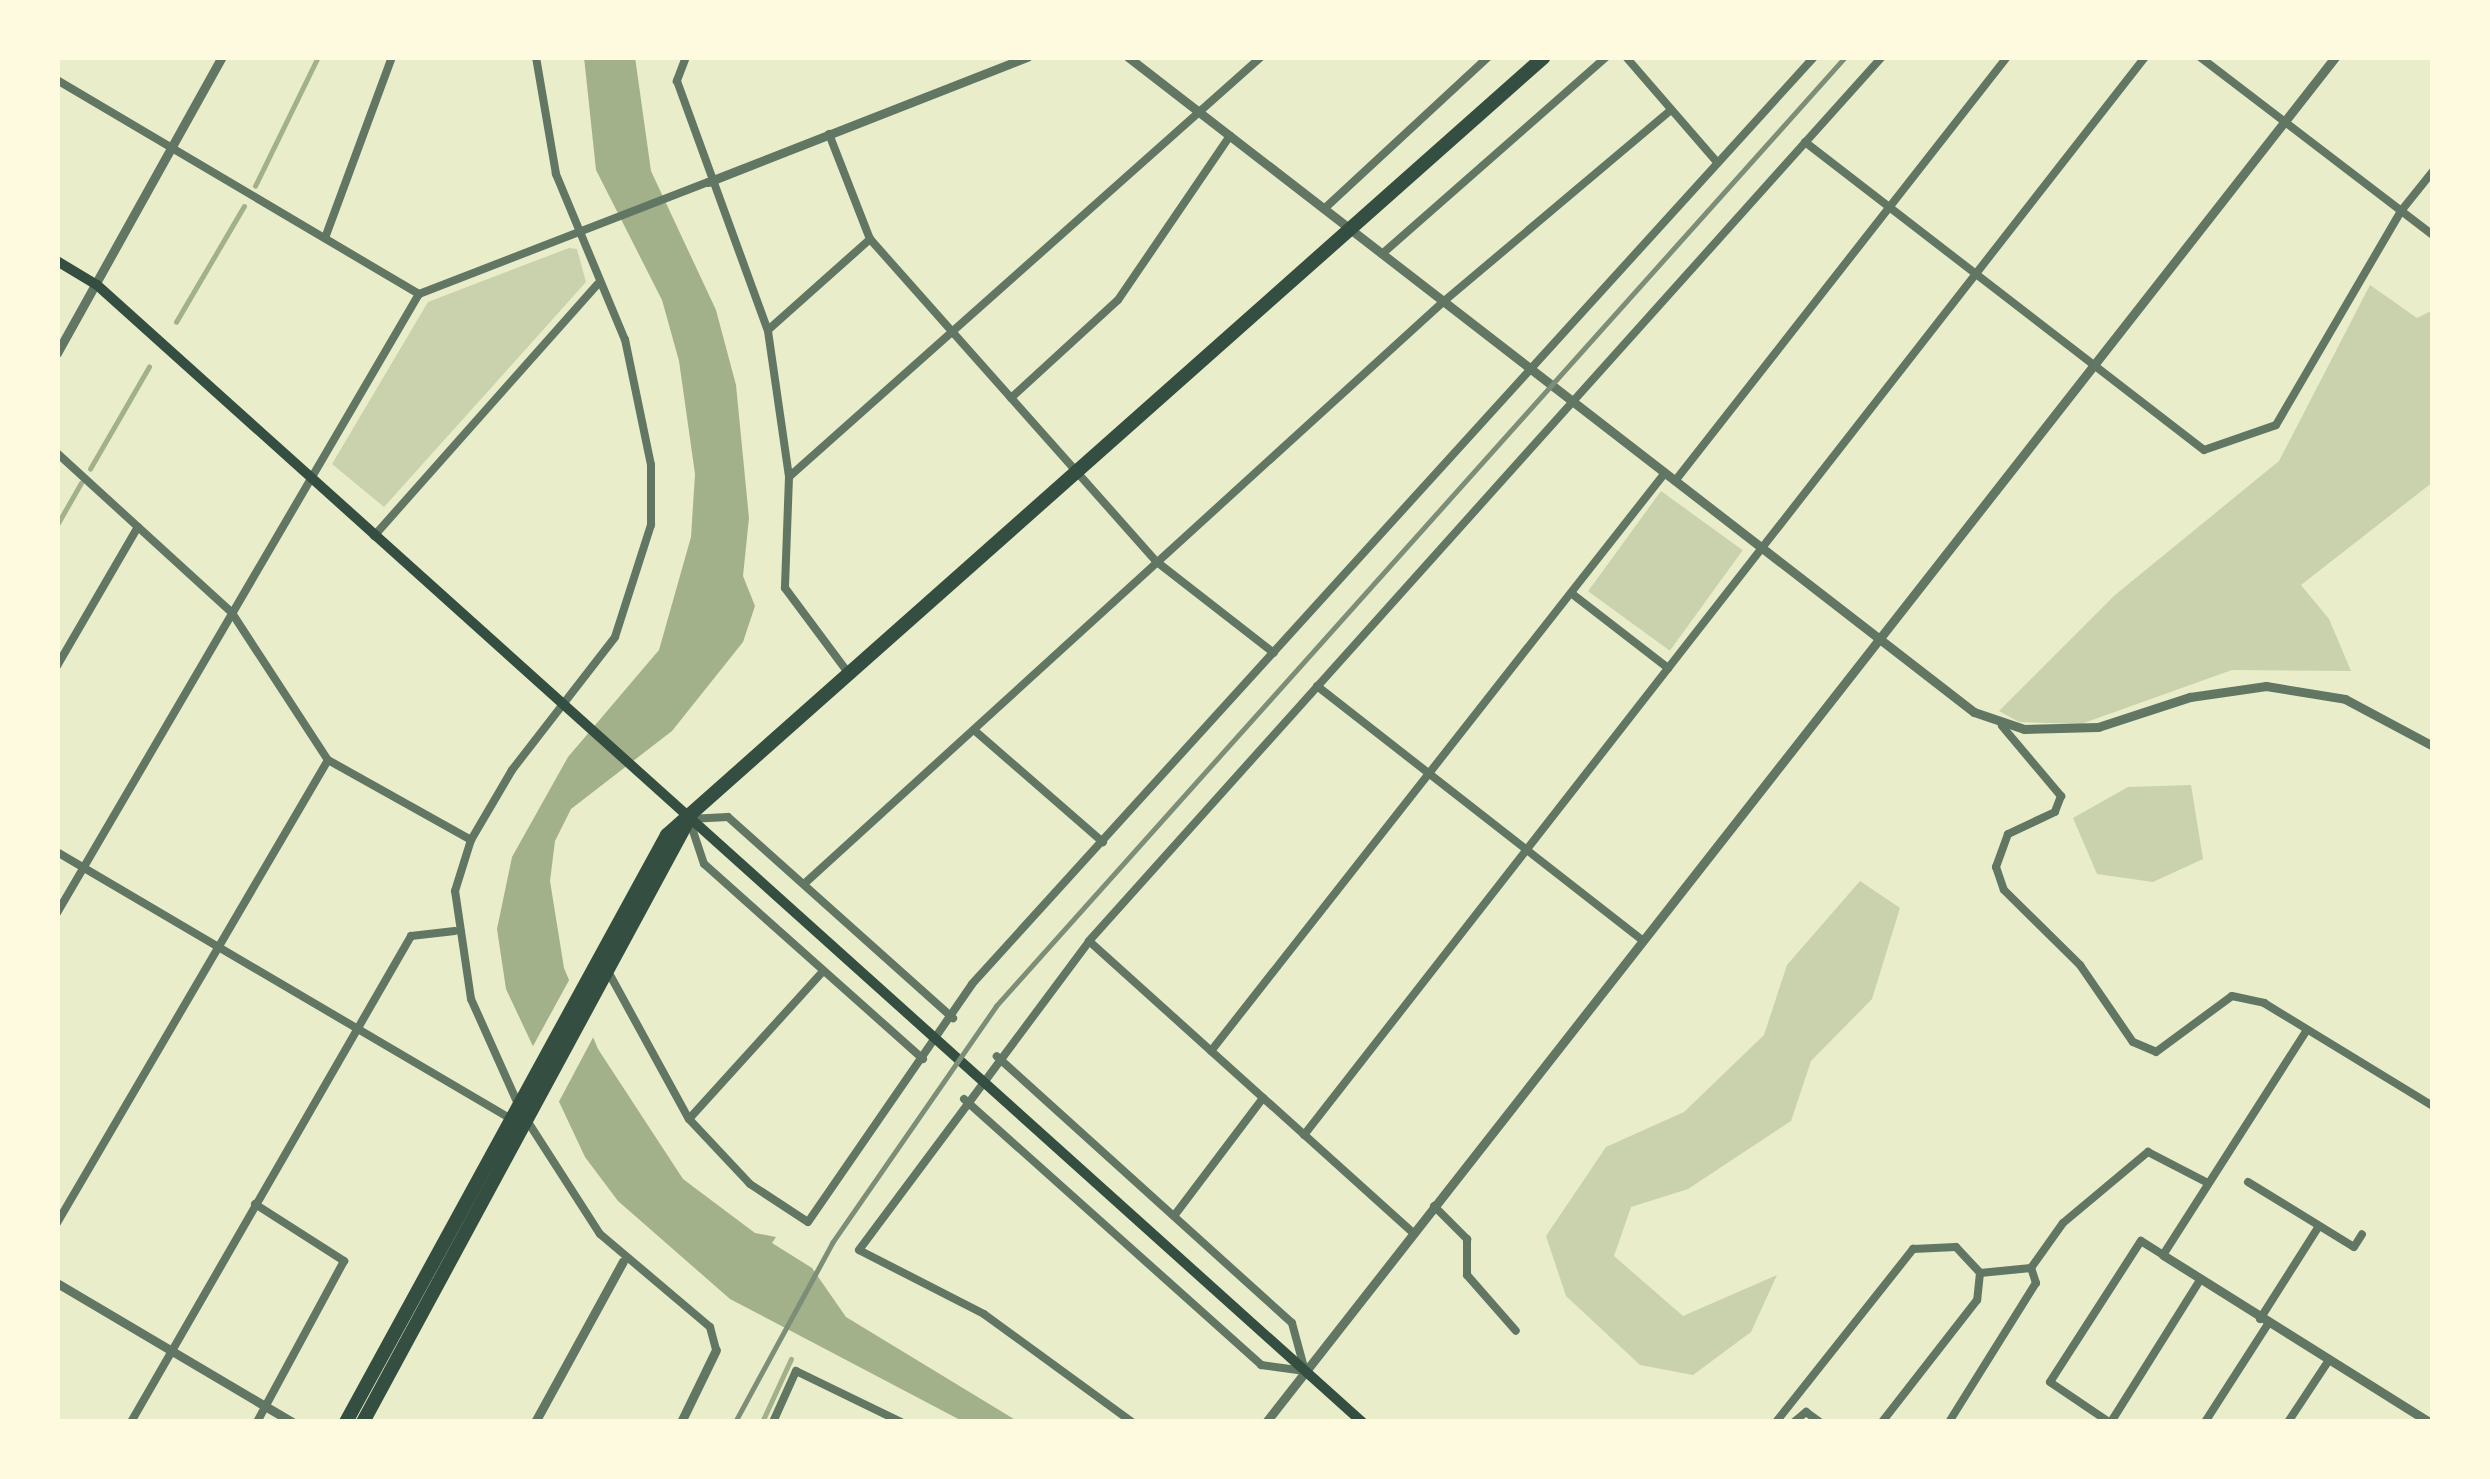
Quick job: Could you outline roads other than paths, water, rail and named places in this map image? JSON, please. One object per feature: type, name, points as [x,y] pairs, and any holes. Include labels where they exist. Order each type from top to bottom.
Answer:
[{"type":"highway","points":[[346,1422],[667,835],[1544,57]]},
{"type":"highway","points":[[363,1422],[521,1109],[538,1104],[610,975],[688,819]]},
{"type":"main road","points":[[57,261],[97,285],[1362,1422]]},
{"type":"street","points":[[57,353],[175,150],[222,57]]},
{"type":"street","points":[[325,238],[392,57]]},
{"type":"street","points":[[536,57],[556,174],[598,284],[626,340],[642,410],[651,525],[622,622],[471,840],[455,891],[455,932],[471,999],[521,1109],[623,1261],[710,1327],[716,1350],[681,1422]]},
{"type":"street","points":[[686,57],[677,81],[709,182],[768,331],[788,477],[784,588],[850,675]]},
{"type":"street","points":[[57,913],[418,294],[1027,57]]},
{"type":"street","points":[[1128,57],[1877,640],[2002,726],[2061,796],[2055,812],[2008,834],[1996,867],[2004,890],[2080,965],[2133,1042],[2156,1052],[2232,996],[2264,1004],[2433,1106]]},
{"type":"street","points":[[788,477],[1261,57]]},
{"type":"street","points":[[1324,209],[1488,57]]},
{"type":"street","points":[[1382,254],[1606,57]]},
{"type":"street","points":[[1626,57],[1717,162]]},
{"type":"street","points":[[610,975],[689,1119],[750,1184],[808,1222],[953,1018],[971,984],[1814,57]]},
{"type":"street","points":[[1132,1422],[984,1314],[859,1250],[964,1099],[1089,940],[1882,57]]},
{"type":"street","points":[[1675,482],[2007,57]]},
{"type":"street","points":[[1304,1135],[2145,57]]},
{"type":"street","points":[[2200,57],[2433,235]]},
{"type":"street","points":[[1266,1422],[2335,57]]},
{"type":"street","points":[[57,80],[418,294]]},
{"type":"street","points":[[804,884],[1443,302],[1671,110]]},
{"type":"street","points":[[829,134],[870,239],[1157,562],[1274,653]]},
{"type":"street","points":[[1011,398],[1118,300],[1230,136]]},
{"type":"street","points":[[1805,142],[2193,447],[2266,432],[2401,211],[2433,171]]},
{"type":"street","points":[[768,331],[870,239]]},
{"type":"street","points":[[374,537],[598,284]]},
{"type":"street","points":[[57,453],[232,613],[328,760],[471,840]]},
{"type":"street","points":[[1211,1051],[1664,474]]},
{"type":"street","points":[[57,666],[138,527]]},
{"type":"street","points":[[1571,593],[1668,668]]},
{"type":"street","points":[[1317,686],[1642,940]]},
{"type":"street","points":[[2002,726],[2122,724],[2190,698],[2266,686],[2345,699],[2433,746]]},
{"type":"street","points":[[974,730],[1103,842]]},
{"type":"street","points":[[57,1223],[328,760]]},
{"type":"street","points":[[923,1060],[704,864],[688,819],[728,817],[953,1018]]},
{"type":"street","points":[[57,852],[357,1029],[521,1109]]},
{"type":"street","points":[[130,1422],[411,936],[455,932]]},
{"type":"street","points":[[1089,940],[1413,1233]]},
{"type":"street","points":[[689,1119],[823,971]]},
{"type":"street","points":[[2163,1255],[2306,1031]]},
{"type":"street","points":[[997,1057],[1292,1323],[1305,1370]]},
{"type":"street","points":[[1174,1216],[1263,1098]]},
{"type":"street","points":[[964,1099],[1261,1365],[1305,1370]]},
{"type":"street","points":[[1980,1273],[2031,1268],[2063,1223],[2148,1152],[2208,1183]]},
{"type":"street","points":[[2248,1182],[2354,1247],[2362,1234]]},
{"type":"street","points":[[255,1204],[344,1262],[257,1422]]},
{"type":"street","points":[[1434,1206],[1466,1239],[1467,1275],[1516,1331]]},
{"type":"street","points":[[2206,1422],[2319,1226]]},
{"type":"street","points":[[2200,1280],[2110,1422],[2050,1382],[2140,1241],[2163,1255],[2327,1363],[2429,1422]]},
{"type":"street","points":[[1776,1422],[1913,1250],[1956,1246],[1980,1273],[1977,1300],[1882,1422]]},
{"type":"street","points":[[535,1422],[623,1261]]},
{"type":"street","points":[[1949,1422],[2027,1308],[2036,1283],[2031,1268]]},
{"type":"street","points":[[57,1283],[292,1422]]},
{"type":"street","points":[[2288,1422],[2327,1363]]},
{"type":"street","points":[[773,1422],[796,1370],[902,1422]]},
{"type":"street","points":[[1794,1422],[1806,1412],[1820,1422]]},
{"type":"waterway","points":[[255,186],[318,57]]},
{"type":"waterway","points":[[176,322],[244,206]]},
{"type":"waterway","points":[[90,469],[149,367]]},
{"type":"waterway","points":[[57,525],[81,483]]},
{"type":"waterway","points":[[762,1422],[791,1359]]},
{"type":"railway","points":[[735,1422],[832,1243],[996,1006],[1845,57]]}]
